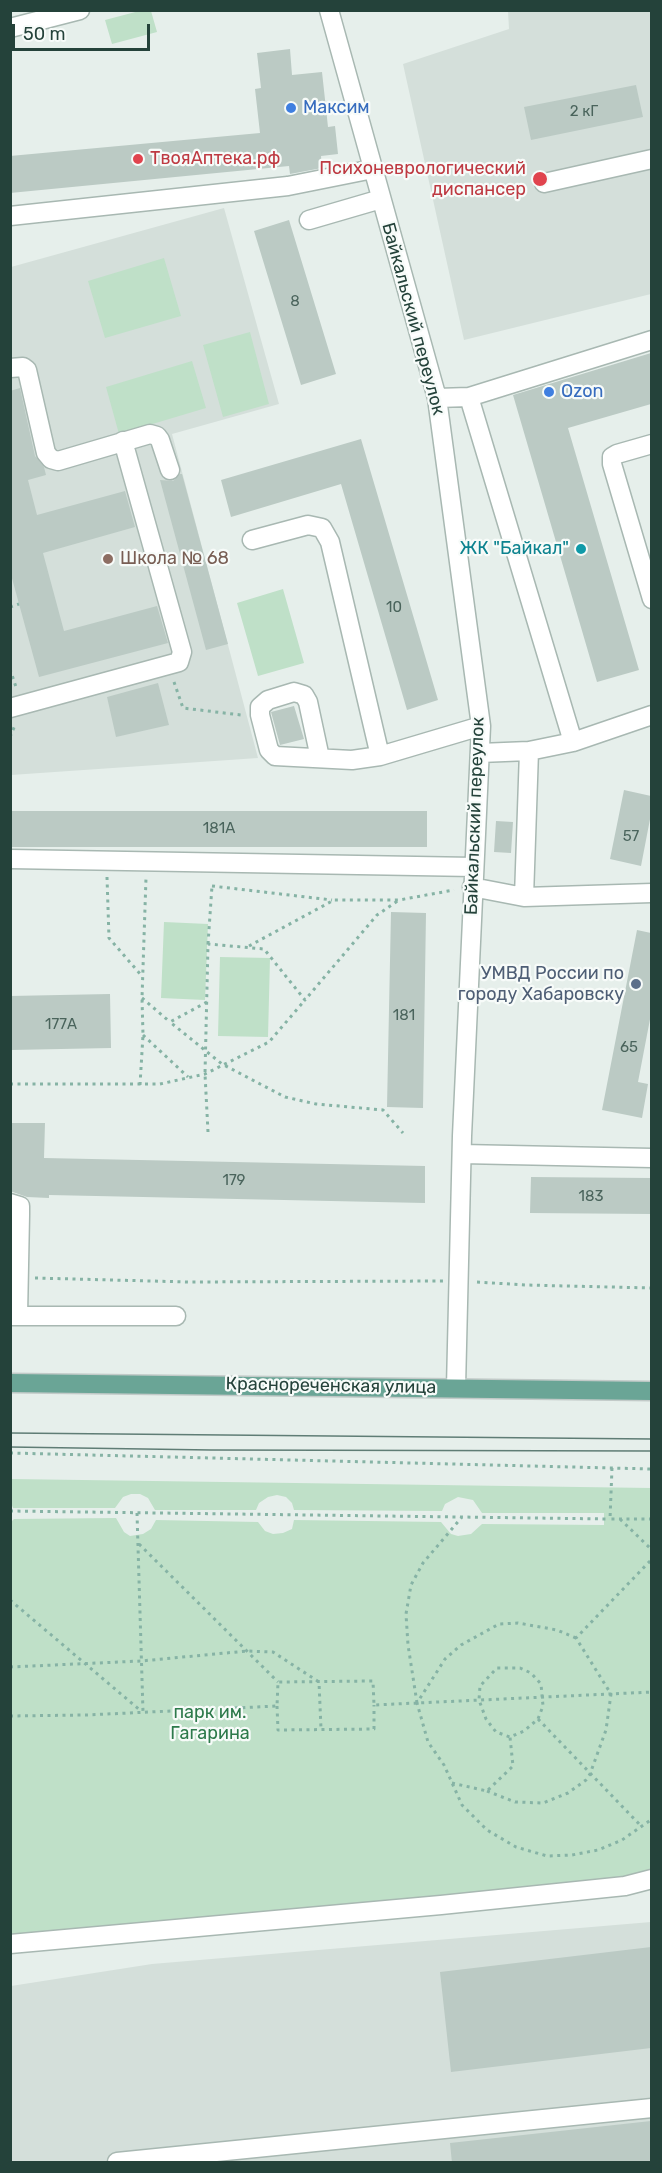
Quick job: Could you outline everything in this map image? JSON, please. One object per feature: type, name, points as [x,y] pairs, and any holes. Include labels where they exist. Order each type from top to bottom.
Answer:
[{"type":"main road","name":"Краснореченская улица","points":[[10,1383],[651,1391]]},
{"type":"street","points":[[10,28],[80,10]]},
{"type":"street","name":"Байкальский переулок","points":[[328,10],[437,398],[481,726],[472,887],[456,1387]]},
{"type":"street","points":[[544,183],[651,159]]},
{"type":"street","points":[[10,216],[288,186],[373,169]]},
{"type":"street","points":[[309,220],[381,199]]},
{"type":"street","points":[[437,398],[469,398],[651,340]]},
{"type":"street","points":[[10,368],[23,367],[27,370],[46,453],[51,459],[58,461],[150,434],[157,436],[160,440],[170,470]]},
{"type":"street","points":[[469,398],[573,742]]},
{"type":"street","points":[[10,708],[179,662],[182,652],[123,441]]},
{"type":"street","points":[[651,444],[617,454],[612,458],[651,599]]},
{"type":"street","points":[[252,540],[308,525],[322,528],[330,542],[380,756]]},
{"type":"street","points":[[320,758],[308,702],[304,695],[294,692],[268,700],[260,707],[269,750],[275,756],[352,760],[380,756],[481,726]]},
{"type":"street","points":[[480,753],[529,751],[573,742],[651,715]]},
{"type":"street","points":[[524,897],[529,751]]},
{"type":"street","points":[[10,859],[474,867]]},
{"type":"street","points":[[472,887],[524,897],[651,893]]},
{"type":"street","points":[[462,1155],[651,1158]]},
{"type":"street","points":[[10,1203],[20,1206],[18,1277],[14,1316],[176,1316]]},
{"type":"street","points":[[10,1944],[441,1905],[625,1886],[651,1879]]},
{"type":"street","points":[[117,2163],[651,2108]]},
{"type":"path","points":[[10,607],[19,604]]},
{"type":"path","points":[[168,666],[183,708],[260,715]]},
{"type":"path","points":[[107,861],[106,895],[109,938],[143,976]]},
{"type":"path","points":[[140,1085],[146,862]]},
{"type":"path","points":[[208,1132],[205,1074],[208,944],[212,886],[334,900],[399,900],[472,887]]},
{"type":"path","points":[[247,947],[334,900]]},
{"type":"path","points":[[10,1084],[160,1084],[205,1074],[269,1042],[377,915],[399,900]]},
{"type":"path","points":[[208,944],[264,949],[305,1000]]},
{"type":"path","points":[[142,998],[222,1064],[285,1097],[316,1104],[383,1110],[403,1133]]},
{"type":"path","points":[[170,1022],[207,1002]]},
{"type":"path","points":[[143,1035],[189,1078]]},
{"type":"path","points":[[18,1277],[189,1282],[446,1281]]},
{"type":"path","points":[[469,1282],[651,1288]]},
{"type":"path","points":[[10,1453],[651,1469]]},
{"type":"path","points":[[610,1519],[612,1468]]},
{"type":"path","points":[[10,1511],[651,1519]]},
{"type":"path","points":[[137,1513],[143,1712]]},
{"type":"path","points":[[462,1517],[423,1563],[411,1584],[406,1614],[408,1645],[417,1703],[428,1743],[444,1765],[462,1805],[488,1830],[516,1847],[547,1856],[572,1855],[598,1850],[622,1840],[651,1819]]},
{"type":"path","points":[[620,1519],[651,1550]]},
{"type":"path","points":[[138,1542],[278,1682],[373,1681],[374,1729],[278,1730],[278,1682]]},
{"type":"path","points":[[576,1638],[651,1559]]},
{"type":"path","points":[[10,1600],[143,1712]]},
{"type":"path","points":[[417,1703],[445,1659],[461,1645],[499,1624],[518,1623],[537,1625],[576,1638],[611,1694],[606,1730],[590,1774],[586,1780],[568,1793],[543,1803],[515,1802],[487,1791],[452,1783]]},
{"type":"path","points":[[10,1667],[141,1661],[247,1651],[273,1652],[319,1682]]},
{"type":"path","points":[[507,1667],[520,1668],[531,1673],[541,1684],[543,1697],[538,1719],[524,1731],[510,1737],[496,1732],[486,1719],[479,1700],[480,1686],[497,1668],[507,1667]]},
{"type":"path","points":[[319,1682],[321,1729]]},
{"type":"path","points":[[374,1705],[651,1692]]},
{"type":"path","points":[[10,1716],[277,1706]]},
{"type":"path","points":[[538,1719],[642,1827]]},
{"type":"path","points":[[487,1791],[513,1766],[510,1737]]},
{"type":"shaded area","name":"Психоневрологический диспансер","points":[[508,11],[651,11],[651,294],[464,340],[403,64],[509,29]]},
{"type":"shaded area","name":"Школа № 68","points":[[224,208],[279,404],[172,434],[258,758],[11,775],[11,267]]},
{"type":"shaded area","points":[[651,1922],[651,2162],[11,2162],[11,1986],[152,1964]]},
{"type":"green space","points":[[143,10],[151,11],[157,32],[112,44],[105,20]]},
{"type":"green space","points":[[164,258],[181,316],[105,338],[88,281]]},
{"type":"green space","points":[[250,332],[269,404],[223,417],[203,345]]},
{"type":"green space","points":[[192,361],[206,408],[119,434],[106,387]]},
{"type":"green space","points":[[283,589],[304,663],[258,676],[237,603]]},
{"type":"green space","points":[[164,922],[208,924],[205,1000],[161,998]]},
{"type":"green space","points":[[220,957],[270,958],[268,1037],[218,1036]]},
{"type":"green space","name":"парк им. Гагарина","points":[[11,1479],[651,1488],[651,1890],[147,1929],[11,1953],[10,1523],[14,1519],[116,1518],[124,1532],[130,1536],[143,1534],[151,1529],[156,1520],[258,1522],[265,1531],[273,1534],[292,1529],[294,1520],[441,1522],[451,1534],[458,1536],[471,1534],[482,1524],[604,1525],[604,1513],[482,1513],[473,1500],[458,1497],[445,1504],[442,1511],[294,1510],[292,1503],[286,1497],[277,1495],[268,1497],[259,1503],[256,1510],[155,1510],[148,1498],[140,1494],[123,1497],[115,1508],[13,1508]]},
{"type":"building","points":[[290,49],[292,75],[322,72],[328,127],[335,126],[338,154],[321,156],[322,168],[290,174],[289,166],[10,193],[10,156],[260,133],[255,89],[261,88],[257,53]]},
{"type":"building","points":[[636,85],[643,117],[531,140],[524,107]]},
{"type":"building","points":[[289,220],[336,374],[301,385],[254,231]]},
{"type":"building","name":"ЖК \"Байкал\"","points":[[651,353],[651,404],[568,428],[639,670],[597,682],[513,395]]},
{"type":"building","points":[[20,388],[35,456],[44,467],[46,475],[28,480],[37,515],[125,491],[135,527],[43,553],[64,631],[157,606],[168,643],[39,677],[10,571],[10,391]]},
{"type":"building","points":[[361,439],[438,700],[407,710],[341,484],[231,517],[221,480]]},
{"type":"building","points":[[182,474],[228,644],[206,650],[160,480],[173,481]]},
{"type":"building","points":[[158,683],[169,725],[116,737],[107,697]]},
{"type":"building","points":[[294,706],[304,739],[280,745],[271,712]]},
{"type":"building","points":[[624,790],[651,796],[651,814],[641,866],[610,859]]},
{"type":"building","points":[[10,811],[427,811],[427,847],[10,847]]},
{"type":"building","points":[[496,821],[513,822],[511,853],[494,852]]},
{"type":"building","points":[[391,912],[426,913],[423,1108],[387,1107]]},
{"type":"building","points":[[637,930],[651,933],[651,1014],[638,1082],[648,1084],[642,1118],[602,1110]]},
{"type":"building","points":[[110,994],[111,1048],[11,1050],[10,996]]},
{"type":"building","points":[[10,1123],[45,1123],[44,1158],[425,1166],[425,1203],[49,1195],[49,1198],[27,1197],[10,1191]]},
{"type":"building","points":[[531,1177],[651,1178],[651,1214],[530,1213]]},
{"type":"building","points":[[651,1947],[651,2048],[451,2072],[440,1972]]},
{"type":"building","points":[[651,2121],[651,2163],[452,2163],[450,2143]]},
{"type":"tram line","points":[[10,1433],[652,1439]]},
{"type":"tram line","points":[[10,1447],[652,1451]]},
{"type":"place","name":"Максим","points":[[291,108]]},
{"type":"place","name":"ТвояАптека.рф","points":[[138,159]]},
{"type":"place","name":"Психоневрологический диспансер","points":[[540,179]]},
{"type":"place","name":"Ozon","points":[[549,392]]},
{"type":"place","name":"ЖК \"Байкал\"","points":[[581,549]]},
{"type":"place","name":"Школа № 68","points":[[108,559]]},
{"type":"place","name":"УМВД России по городу Хабаровску","points":[[636,984]]}]
